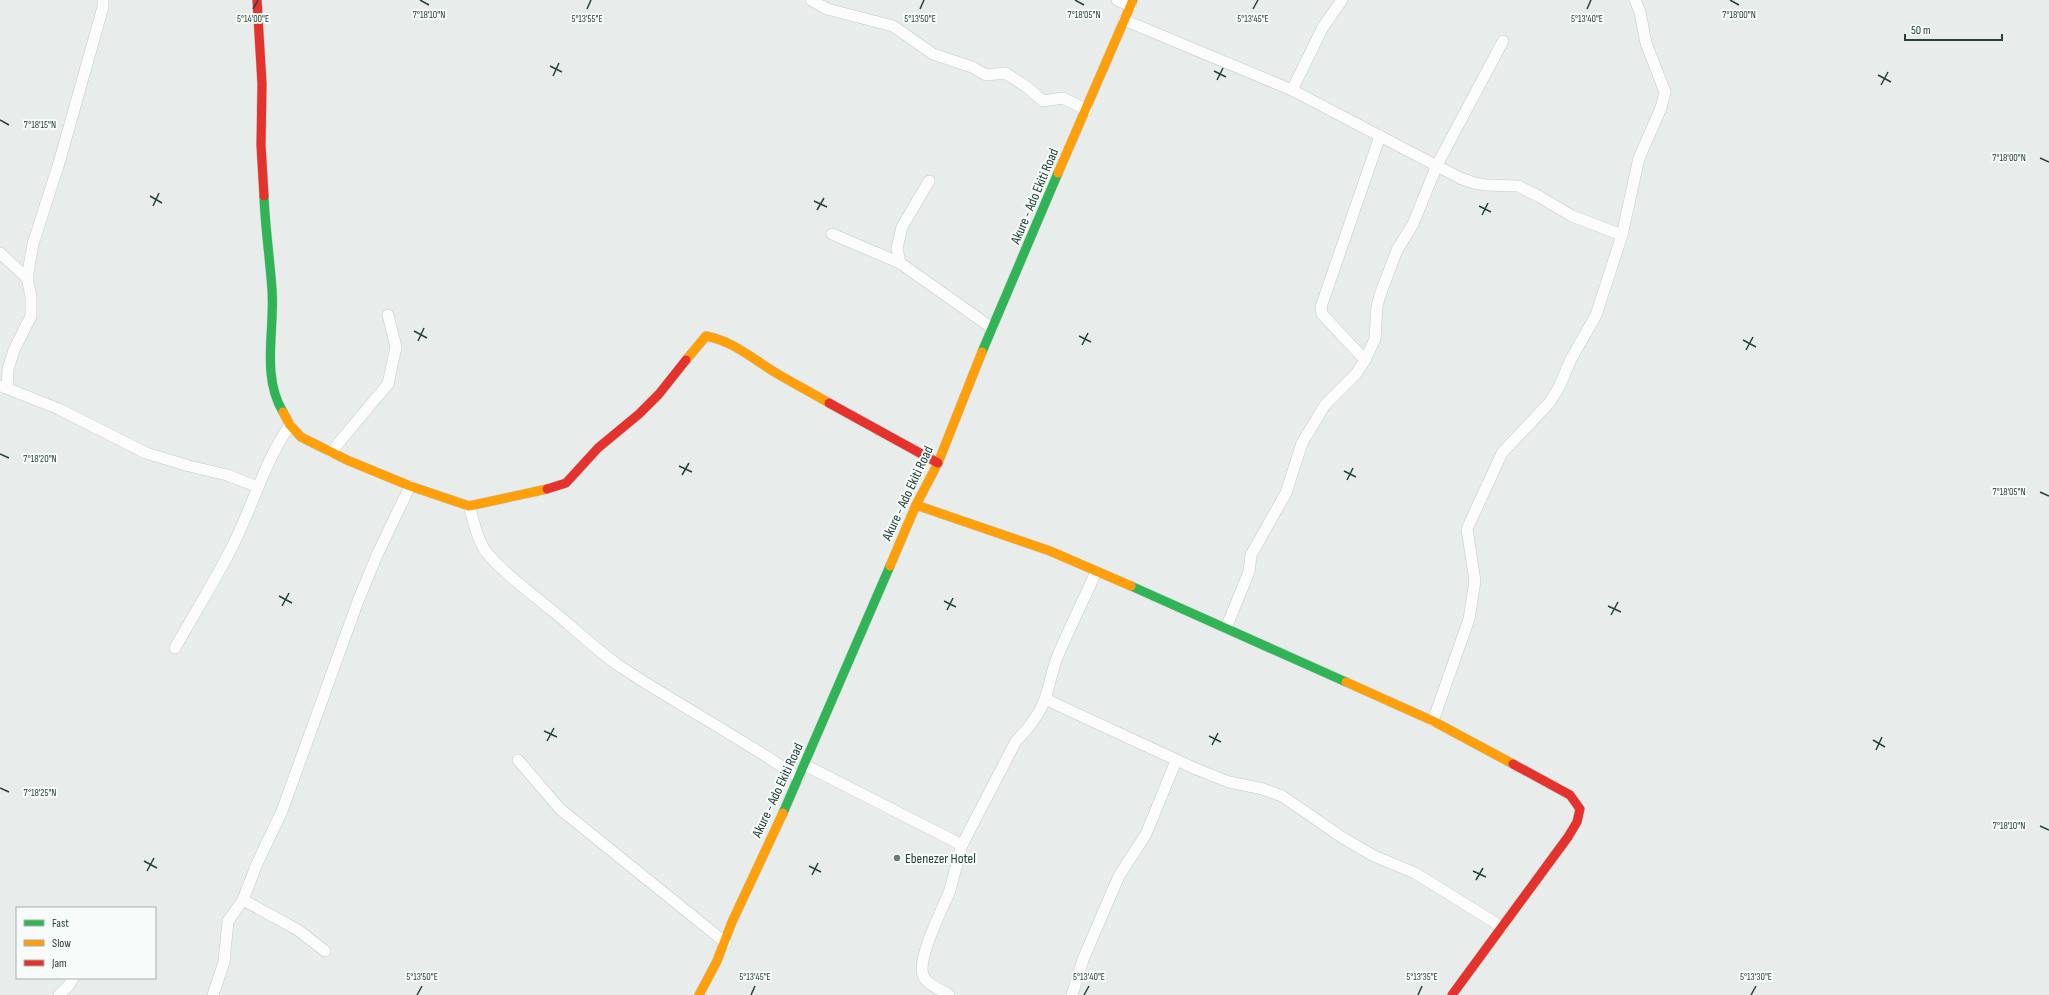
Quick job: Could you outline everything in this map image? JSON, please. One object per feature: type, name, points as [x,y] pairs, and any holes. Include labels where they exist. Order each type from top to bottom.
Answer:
[{"type":"street","points":[[103,0],[103,7],[59,163],[33,244],[27,278],[31,296],[31,316],[14,350],[4,386],[59,409],[146,453],[227,475],[258,487]]},
{"type":"street","points":[[257,0],[262,84],[261,146],[266,237],[272,291],[270,364],[276,401],[290,425],[301,437],[331,452],[410,486],[469,506],[537,492],[566,483],[598,448],[639,414],[659,394],[706,336],[714,337],[736,348],[822,399],[938,463]]},
{"type":"street","points":[[811,0],[827,9],[893,26],[933,54],[972,67],[986,75],[1005,74],[1027,87],[1042,101],[1063,98],[1087,110]]},
{"type":"street","points":[[1117,0],[1132,3]]},
{"type":"street","points":[[1292,90],[1323,27],[1342,0]]},
{"type":"street","points":[[1433,721],[1469,619],[1476,581],[1468,529],[1470,522],[1481,503],[1502,453],[1550,402],[1559,387],[1571,359],[1596,315],[1622,235],[1639,158],[1661,108],[1665,92],[1646,43],[1640,12],[1634,0]]},
{"type":"street","name":"Akure - Ado Ekiti Road","points":[[699,995],[726,942],[735,916],[805,765],[916,505],[938,463],[969,381],[1132,3]]},
{"type":"street","points":[[1124,20],[1292,90],[1474,183],[1518,186],[1540,196],[1572,216],[1622,235]]},
{"type":"street","points":[[1226,628],[1249,572],[1251,555],[1286,493],[1302,443],[1325,405],[1356,374],[1365,360],[1375,339],[1377,306],[1397,250],[1413,224],[1437,165],[1503,41]]},
{"type":"street","points":[[1365,360],[1322,314],[1321,307],[1380,136]]},
{"type":"street","points":[[900,263],[897,248],[902,227],[929,181]]},
{"type":"street","points":[[832,234],[900,263],[992,328]]},
{"type":"street","points":[[0,253],[27,278]]},
{"type":"street","points":[[331,452],[388,384],[396,347],[388,315]]},
{"type":"street","points":[[175,648],[236,540],[278,442],[290,425]]},
{"type":"street","points":[[213,995],[224,962],[228,921],[243,900],[256,866],[293,785],[358,601],[377,555],[410,486]]},
{"type":"street","points":[[916,505],[1050,551],[1226,628],[1433,721],[1570,795],[1580,809],[1577,822],[1568,837],[1452,995]]},
{"type":"street","points":[[469,506],[477,532],[487,553],[515,579],[620,666],[753,747],[799,778]]},
{"type":"street","points":[[950,995],[927,981],[923,975],[925,952],[950,890],[962,845],[1016,741],[1027,730],[1045,699],[1050,674],[1096,572]]},
{"type":"street","points":[[1045,699],[1176,760],[1229,782],[1263,788],[1282,796],[1343,838],[1374,856],[1415,873],[1502,927]]},
{"type":"street","points":[[518,760],[560,809],[726,942]]},
{"type":"street","points":[[1072,995],[1084,958],[1119,876],[1146,834],[1176,760]]},
{"type":"street","points":[[805,765],[962,845]]},
{"type":"street","points":[[243,900],[298,930],[325,951]]},
{"type":"street","points":[[59,995],[69,985],[72,979]]},
{"type":"traffic: fast","points":[[982,352],[1058,173]]},
{"type":"traffic: fast","points":[[264,196],[272,290],[270,352],[272,383],[276,398],[283,412]]},
{"type":"traffic: fast","points":[[783,813],[890,566]]},
{"type":"traffic: fast","points":[[1131,586],[1346,682]]},
{"type":"traffic: slow","points":[[1058,173],[1133,0]]},
{"type":"traffic: slow","points":[[686,360],[706,336],[716,338],[734,346],[776,373],[829,403]]},
{"type":"traffic: slow","points":[[890,566],[916,505],[938,463],[982,352]]},
{"type":"traffic: slow","points":[[283,412],[290,425],[301,437],[347,460],[410,486],[469,506],[547,489]]},
{"type":"traffic: slow","points":[[916,505],[1050,551],[1131,586]]},
{"type":"traffic: slow","points":[[1346,682],[1433,721],[1513,764]]},
{"type":"traffic: slow","points":[[699,995],[717,961],[732,922],[783,813]]},
{"type":"traffic: jam","points":[[257,0],[262,84],[261,145],[264,196]]},
{"type":"traffic: jam","points":[[547,489],[566,483],[598,448],[639,414],[659,394],[686,360]]},
{"type":"traffic: jam","points":[[829,403],[938,463]]},
{"type":"traffic: jam","points":[[1452,995],[1568,837],[1577,822],[1580,809],[1570,795],[1513,764]]},
{"type":"place","name":"Ebenezer Hotel","points":[[897,858]]}]
